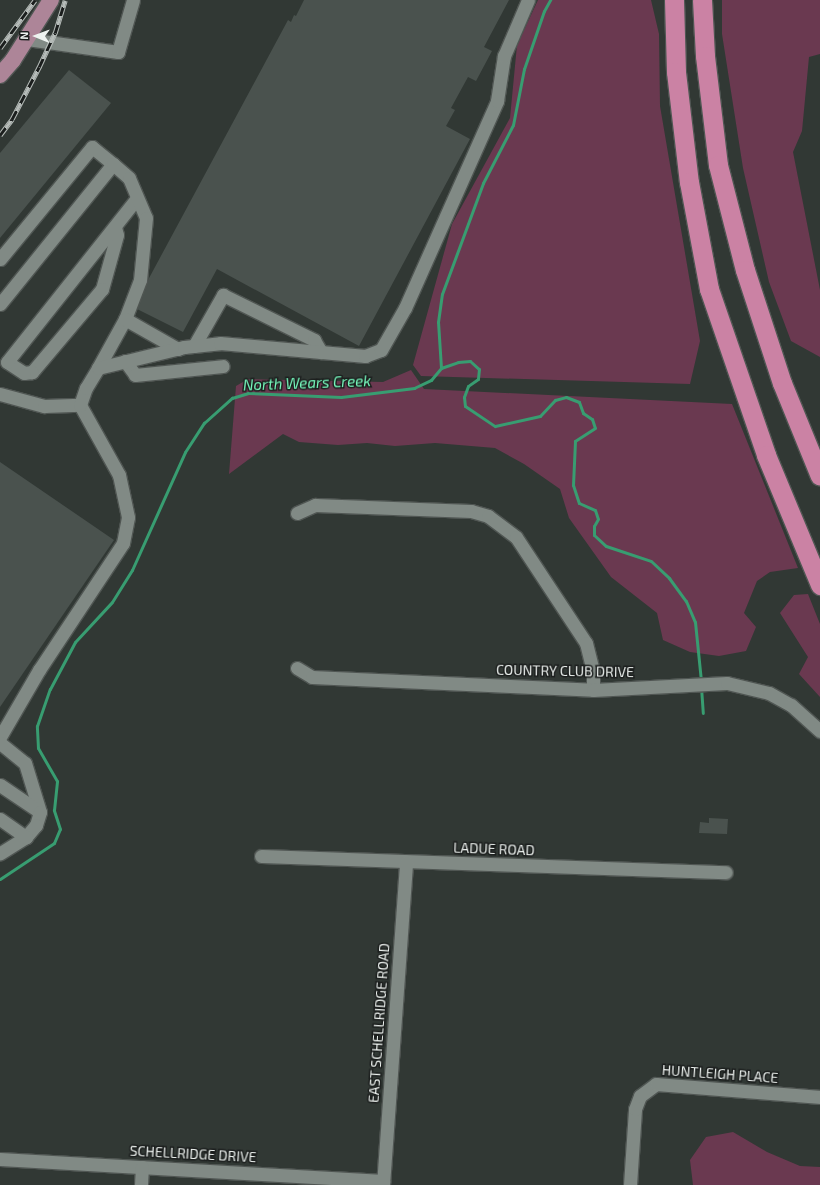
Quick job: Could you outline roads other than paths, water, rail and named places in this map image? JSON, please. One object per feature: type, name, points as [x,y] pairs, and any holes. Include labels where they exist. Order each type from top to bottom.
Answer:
[{"type":"highway","points":[[674,0],[676,72],[689,182],[709,289],[766,455],[820,585]]},
{"type":"highway","points":[[702,0],[705,56],[718,165],[745,270],[779,376],[820,476]]},
{"type":"main road","points":[[0,75],[27,39],[51,0]]},
{"type":"street","points":[[27,39],[118,52],[133,0]]},
{"type":"street","points":[[98,368],[178,349],[220,343],[365,356],[381,350],[405,308],[496,101],[504,56],[528,0]]},
{"type":"street","points":[[0,259],[92,146],[129,178],[146,218],[140,280],[125,319],[86,388],[80,405],[119,475],[128,517],[123,544],[39,670],[0,737]]},
{"type":"street","points":[[0,304],[113,164]]},
{"type":"street","points":[[115,227],[117,235],[102,289],[32,372],[24,373],[3,367],[138,198]]},
{"type":"street","points":[[194,346],[223,295],[314,340],[321,352]]},
{"type":"street","points":[[125,319],[178,349]]},
{"type":"street","points":[[126,361],[135,375],[222,366]]},
{"type":"street","points":[[0,394],[44,406],[80,405]]},
{"type":"street","points":[[297,513],[315,505],[471,511],[493,519],[516,537],[586,643],[593,672],[592,690]]},
{"type":"street","name":"COUNTRY CLUB DRIVE","points":[[297,668],[312,677],[592,690],[727,683],[770,693],[791,705],[820,731]]},
{"type":"street","points":[[0,743],[25,763],[40,812],[36,825],[26,837],[0,853]]},
{"type":"street","points":[[0,785],[40,812]]},
{"type":"street","points":[[0,819],[26,837]]},
{"type":"street","name":"LADUE ROAD","points":[[261,856],[726,872]]},
{"type":"street","name":"EAST SCHELLRIDGE ROAD","points":[[383,1183],[406,862]]},
{"type":"street","name":"HUNTLEIGH PLACE","points":[[630,1185],[635,1109],[640,1096],[656,1084],[820,1097]]},
{"type":"street","name":"SCHELLRIDGE DRIVE","points":[[0,1159],[383,1183]]},
{"type":"street","points":[[141,1185],[142,1167]]},
{"type":"waterway","name":"North Wears Creek","points":[[0,879],[54,843],[60,829],[54,810],[57,781],[38,748],[37,726],[50,689],[75,642],[112,602],[132,570],[185,452],[204,423],[232,398],[248,393],[341,397],[414,388],[431,380],[441,368],[438,322],[442,294],[483,183],[513,125],[524,69],[544,11],[550,0]]},
{"type":"waterway","points":[[441,368],[458,362],[470,361],[479,369],[478,379],[468,386],[464,397],[465,406],[495,426],[540,416],[555,400],[566,397],[579,402],[583,413],[592,419],[595,428],[575,441],[573,485],[579,503],[595,510],[598,519],[594,526],[594,535],[606,546],[651,561],[669,578],[686,601],[695,622],[701,681]]},
{"type":"waterway","points":[[701,687],[703,713]]},
{"type":"railway","points":[[0,48],[35,0]]},
{"type":"railway","points":[[0,135],[12,119],[39,67],[55,33],[65,0]]}]
